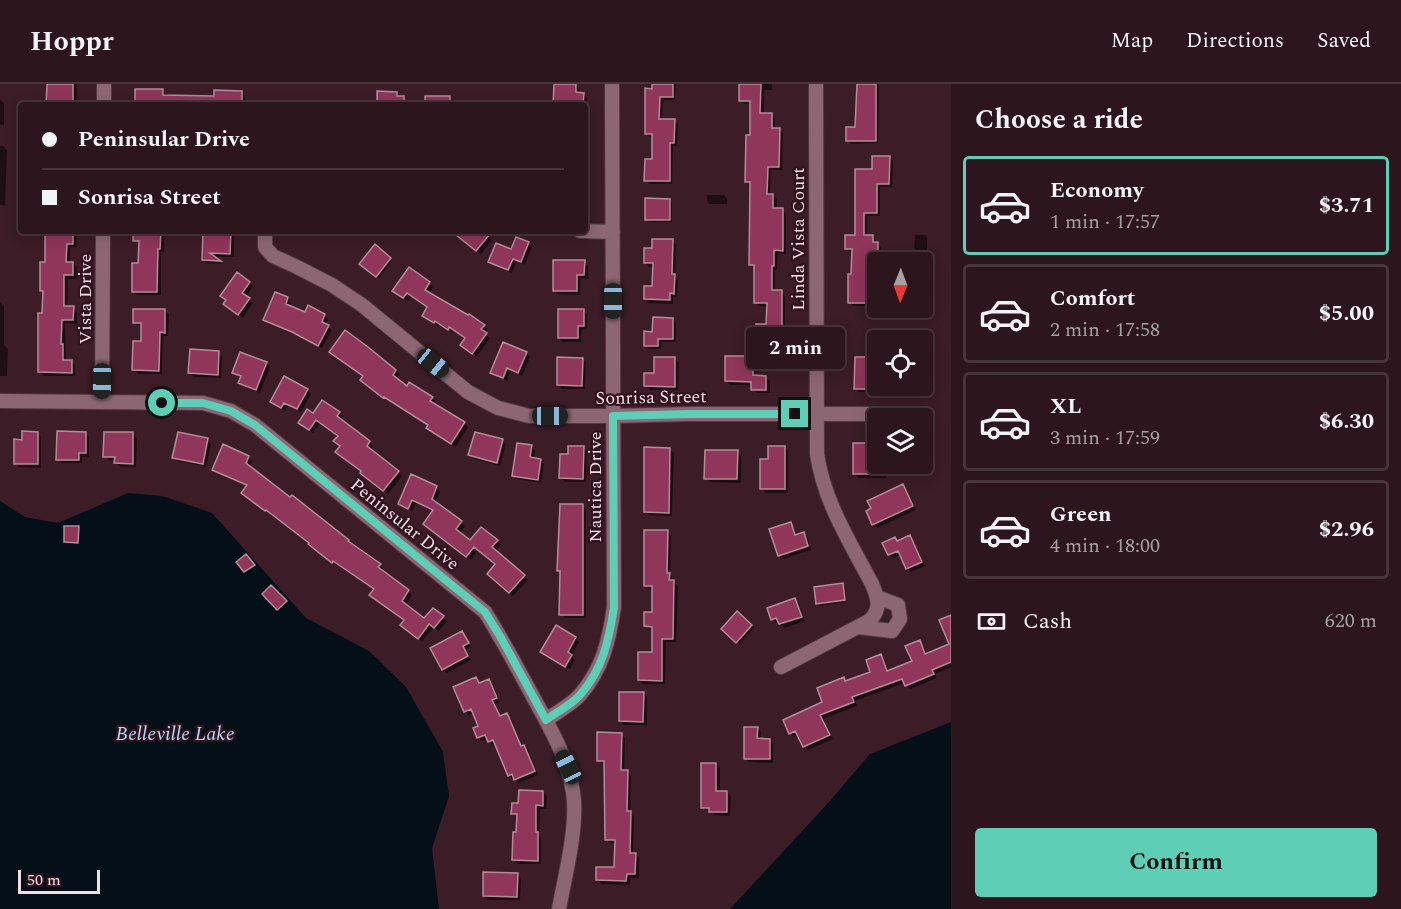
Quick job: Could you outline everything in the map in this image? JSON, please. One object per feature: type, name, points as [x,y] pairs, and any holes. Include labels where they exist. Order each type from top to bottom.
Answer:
[{"type":"street","points":[[104,102],[105,84]]},
{"type":"street","name":"Nautica Drive","points":[[546,720],[579,696],[598,668],[610,637],[614,607],[612,84]]},
{"type":"street","name":"Linda Vista Court","points":[[816,84],[817,454],[824,487],[832,507],[877,597],[898,606],[900,619],[892,630],[858,627]]},
{"type":"street","points":[[588,231],[613,232]]},
{"type":"street","name":"Vista Drive","points":[[102,402],[103,234]]},
{"type":"street","name":"Sonrisa Street","points":[[265,234],[265,247],[273,256],[332,285],[362,305],[468,392],[498,408],[529,416],[867,414]]},
{"type":"street","name":"Peninsular Drive","points":[[0,401],[203,403],[231,411],[255,425],[485,612],[546,720],[568,767],[574,801],[573,828],[559,909]]},
{"type":"street","points":[[781,667],[869,621],[874,616],[878,605],[877,597]]},
{"type":"water","name":"Belleville Lake","points":[[128,493],[162,496],[212,513],[306,618],[369,651],[406,687],[443,752],[449,796],[432,848],[439,909],[0,909],[0,501],[25,517],[58,523]]},
{"type":"water","points":[[951,722],[951,909],[730,909],[830,801],[870,754]]},
{"type":"building","points":[[47,84],[73,84],[73,102],[46,102]]},
{"type":"building","points":[[554,84],[576,84],[576,92],[584,93],[583,102],[553,102]]},
{"type":"building","points":[[652,84],[673,84],[673,97],[660,97],[659,119],[675,119],[674,143],[670,143],[670,181],[644,181],[645,159],[652,159],[652,134],[645,134],[645,88],[652,89]]},
{"type":"building","points":[[739,84],[761,84],[760,113],[772,113],[772,128],[780,128],[779,167],[768,167],[767,194],[773,194],[773,208],[783,208],[783,251],[774,250],[774,266],[772,266],[772,290],[782,290],[782,333],[778,333],[778,342],[755,341],[756,324],[766,324],[767,303],[754,303],[754,265],[749,265],[750,182],[745,182],[746,135],[750,135],[750,101],[739,101]]},
{"type":"building","points":[[857,84],[876,84],[876,141],[846,141],[846,127],[855,127]]},
{"type":"building","points":[[135,89],[163,89],[163,95],[214,96],[214,90],[242,91],[242,102],[135,102]]},
{"type":"building","points":[[377,91],[397,92],[397,96],[404,96],[404,102],[377,102]]},
{"type":"building","points":[[425,96],[450,96],[450,102],[425,102]]},
{"type":"building","points":[[872,156],[890,156],[889,184],[877,184],[877,213],[864,213],[864,235],[873,235],[873,242],[878,242],[878,252],[867,252],[867,303],[848,303],[848,274],[851,274],[852,249],[845,249],[845,235],[855,235],[855,169],[872,169]]},
{"type":"building","points":[[645,198],[670,199],[670,220],[645,220]]},
{"type":"building","points":[[45,234],[73,234],[73,244],[67,244],[66,262],[73,262],[73,275],[64,275],[64,306],[74,306],[73,320],[62,320],[61,344],[63,344],[63,360],[72,360],[72,373],[38,372],[38,313],[42,313],[43,291],[40,291],[40,262],[45,262]]},
{"type":"building","points":[[133,234],[161,234],[160,249],[158,249],[157,292],[132,292],[132,263],[138,263],[139,241],[133,241]]},
{"type":"building","points":[[203,234],[231,234],[230,254],[210,253],[221,261],[202,260]]},
{"type":"building","points":[[455,234],[489,235],[476,251]]},
{"type":"building","points":[[516,237],[529,242],[521,262],[513,259],[508,270],[488,262],[496,243],[511,249]]},
{"type":"building","points":[[652,239],[673,239],[672,274],[675,274],[674,294],[670,293],[670,300],[644,299],[644,286],[652,286],[653,263],[644,263],[644,248],[652,248]]},
{"type":"building","points":[[375,244],[391,258],[376,277],[359,264]]},
{"type":"building","points":[[553,260],[585,260],[584,275],[577,275],[577,291],[553,291]]},
{"type":"building","points":[[409,267],[430,282],[425,290],[485,325],[481,329],[487,333],[472,354],[460,345],[465,338],[449,327],[448,330],[422,316],[427,307],[407,293],[403,298],[392,291]]},
{"type":"building","points":[[237,272],[250,282],[242,293],[250,298],[238,315],[223,304],[226,300],[220,296]]},
{"type":"building","points":[[275,292],[288,297],[286,304],[305,312],[308,305],[325,314],[322,322],[329,325],[318,346],[263,320]]},
{"type":"building","points":[[133,309],[165,309],[165,333],[160,332],[159,371],[132,370],[133,341],[141,341],[141,323],[133,323]]},
{"type":"building","points":[[558,309],[584,309],[584,326],[578,326],[578,338],[558,338]]},
{"type":"building","points":[[653,317],[673,318],[673,339],[658,339],[658,346],[644,346],[644,331],[652,332]]},
{"type":"building","points":[[345,330],[396,370],[393,375],[407,386],[409,382],[433,397],[430,401],[465,422],[451,444],[426,428],[428,425],[383,398],[360,380],[363,376],[329,352]]},
{"type":"building","points":[[503,342],[527,352],[518,373],[507,368],[503,378],[490,373]]},
{"type":"building","points":[[190,349],[219,351],[218,375],[188,373]]},
{"type":"building","points":[[240,352],[267,362],[256,390],[238,383],[241,376],[232,373]]},
{"type":"building","points":[[725,356],[753,356],[753,375],[766,376],[766,390],[751,390],[751,382],[725,381]]},
{"type":"building","points":[[557,357],[583,358],[582,386],[557,385]]},
{"type":"building","points":[[654,357],[675,357],[675,387],[644,386],[644,373],[654,373]]},
{"type":"building","points":[[855,357],[867,357],[867,389],[854,389]]},
{"type":"building","points":[[284,376],[308,389],[297,409],[284,403],[281,408],[270,402]]},
{"type":"building","points":[[322,400],[340,412],[337,416],[370,441],[367,446],[399,471],[383,491],[335,452],[340,446],[333,441],[338,436],[316,420],[309,430],[298,423],[307,409],[313,413]]},
{"type":"building","points":[[22,431],[38,432],[38,464],[14,464],[14,439],[22,440]]},
{"type":"building","points":[[57,431],[86,432],[86,453],[79,453],[79,460],[56,460]]},
{"type":"building","points":[[104,432],[133,432],[133,464],[114,463],[115,457],[103,457]]},
{"type":"building","points":[[178,432],[208,438],[203,464],[172,458]]},
{"type":"building","points":[[475,432],[503,439],[497,463],[468,455]]},
{"type":"building","points":[[517,443],[532,445],[530,457],[541,459],[538,480],[512,476]]},
{"type":"building","points":[[853,443],[867,443],[867,474],[853,474]]},
{"type":"building","points":[[223,444],[249,456],[246,463],[290,497],[292,495],[348,541],[381,564],[378,567],[409,590],[402,601],[424,618],[433,608],[444,616],[434,628],[429,624],[418,639],[400,625],[404,620],[369,595],[374,589],[333,561],[332,563],[309,543],[241,493],[247,485],[212,470]]},
{"type":"building","points":[[568,446],[584,446],[583,479],[559,478],[560,454],[568,454]]},
{"type":"building","points":[[768,446],[785,446],[785,489],[760,489],[760,459],[768,459]]},
{"type":"building","points":[[644,447],[670,448],[669,513],[644,512]]},
{"type":"building","points":[[705,450],[738,450],[737,479],[704,479]]},
{"type":"building","points":[[411,474],[437,486],[432,499],[462,521],[456,529],[470,540],[481,527],[498,540],[492,547],[525,575],[509,593],[487,574],[495,564],[474,547],[466,557],[423,524],[433,510],[412,500],[408,509],[398,504]]},
{"type":"building","points":[[903,484],[913,506],[872,525],[866,511],[871,508],[867,501]]},
{"type":"building","points":[[560,504],[583,504],[583,615],[559,615],[560,571],[557,571]]},
{"type":"building","points":[[791,522],[795,535],[804,532],[808,546],[778,556],[769,529]]},
{"type":"building","points":[[64,526],[79,526],[78,543],[64,542]]},
{"type":"building","points":[[644,530],[668,530],[667,573],[670,573],[669,580],[674,580],[673,639],[662,639],[662,681],[638,680],[638,652],[652,652],[652,627],[644,626],[644,612],[652,612],[652,586],[644,586]]},
{"type":"building","points":[[910,535],[922,562],[906,569],[898,551],[888,555],[882,543],[895,537],[897,541]]},
{"type":"building","points":[[246,554],[255,565],[244,572],[236,562]]},
{"type":"building","points":[[843,583],[845,600],[816,604],[814,587]]},
{"type":"building","points":[[271,585],[287,601],[277,610],[262,594]]},
{"type":"building","points":[[795,598],[802,617],[779,624],[776,618],[771,620],[767,608]]},
{"type":"building","points":[[737,611],[752,625],[736,643],[721,629]]},
{"type":"building","points":[[951,615],[951,662],[932,670],[934,674],[905,686],[902,679],[852,697],[854,702],[820,715],[830,735],[803,747],[795,731],[789,734],[783,720],[822,702],[817,688],[844,677],[845,681],[870,672],[866,660],[881,654],[887,671],[912,661],[905,646],[920,640],[925,654],[949,644],[939,620]]},
{"type":"building","points":[[556,625],[576,637],[568,652],[572,655],[565,667],[540,652]]},
{"type":"building","points":[[462,631],[469,643],[463,646],[468,656],[442,670],[430,648]]},
{"type":"building","points":[[476,677],[479,683],[489,679],[497,698],[492,700],[500,716],[507,713],[535,771],[514,780],[512,774],[508,776],[493,740],[488,742],[485,735],[477,738],[473,728],[478,726],[471,709],[464,712],[453,687]]},
{"type":"building","points":[[619,692],[644,692],[643,722],[619,721]]},
{"type":"building","points":[[744,727],[758,727],[757,738],[770,739],[770,759],[744,759]]},
{"type":"building","points":[[597,732],[622,733],[621,770],[628,770],[627,811],[631,811],[630,853],[636,853],[635,874],[627,874],[626,881],[596,880],[596,867],[614,867],[615,840],[605,840],[604,761],[597,761]]},
{"type":"building","points":[[701,763],[716,763],[716,791],[727,791],[727,812],[709,812],[709,808],[701,808]]},
{"type":"building","points":[[519,790],[543,791],[543,806],[536,805],[538,861],[512,860],[513,832],[516,832],[517,814],[511,814],[512,803],[518,803]]},
{"type":"building","points":[[483,872],[518,873],[517,897],[483,896]]},
{"type":"route","points":[[162,403],[203,403],[231,411],[255,425],[485,612],[546,720],[579,696],[598,668],[610,637],[614,607],[613,416],[795,414]]}]
